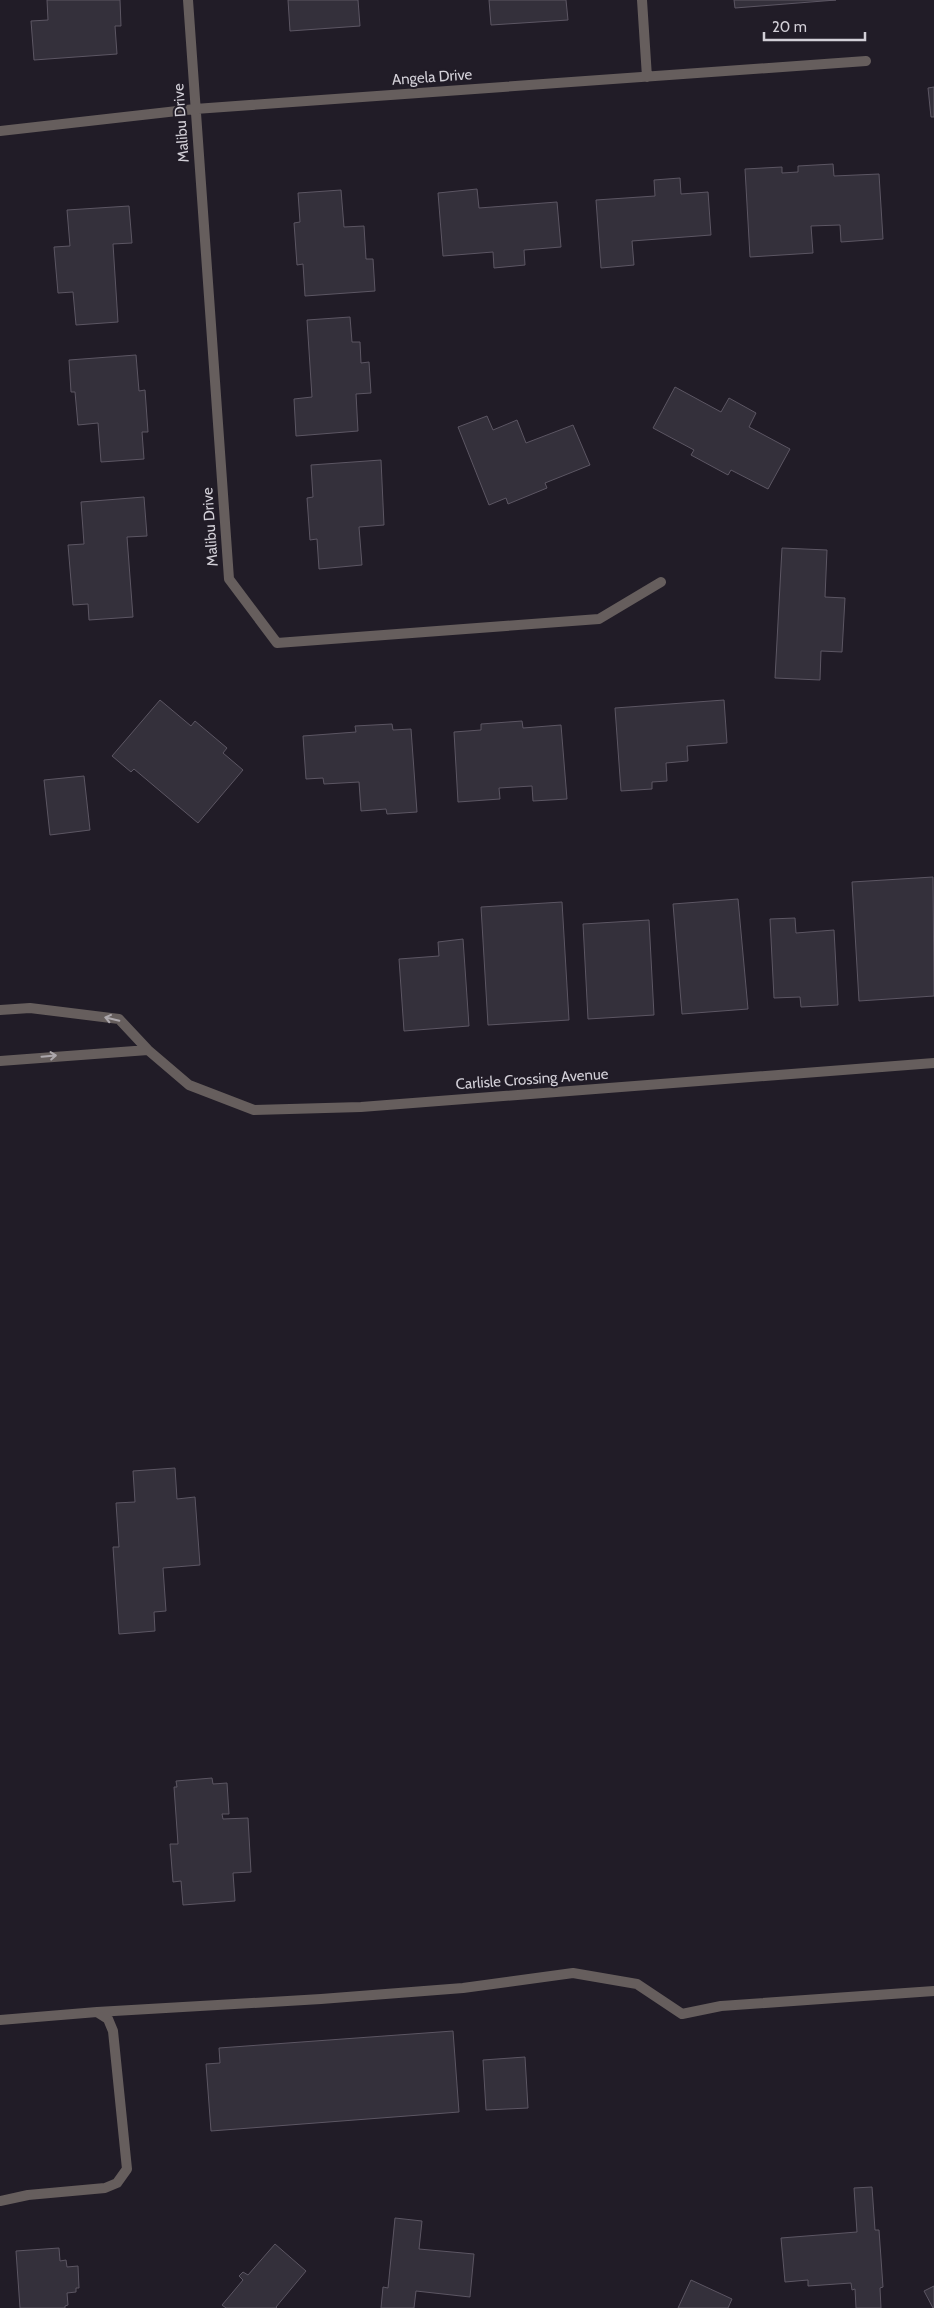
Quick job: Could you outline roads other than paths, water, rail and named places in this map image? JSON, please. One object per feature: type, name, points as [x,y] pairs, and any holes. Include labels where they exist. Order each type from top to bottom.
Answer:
[{"type":"street","name":"Malibu Drive","points":[[188,0],[229,579],[277,643],[599,619],[661,582]]},
{"type":"street","points":[[642,0],[647,76]]},
{"type":"street","name":"Angela Drive","points":[[0,131],[195,109],[866,61]]},
{"type":"street","name":"Carlisle Crossing Avenue","points":[[0,1010],[30,1008],[119,1019],[148,1050],[189,1085],[254,1110],[361,1107],[934,1063]]},
{"type":"street","points":[[0,1061],[148,1050]]},
{"type":"street","points":[[0,2020],[463,1988],[573,1973],[637,1984],[682,2014],[721,2006],[934,1991]]},
{"type":"street","points":[[0,2201],[28,2195],[104,2188],[117,2184],[127,2169],[113,2031],[108,2019],[97,2012]]}]
